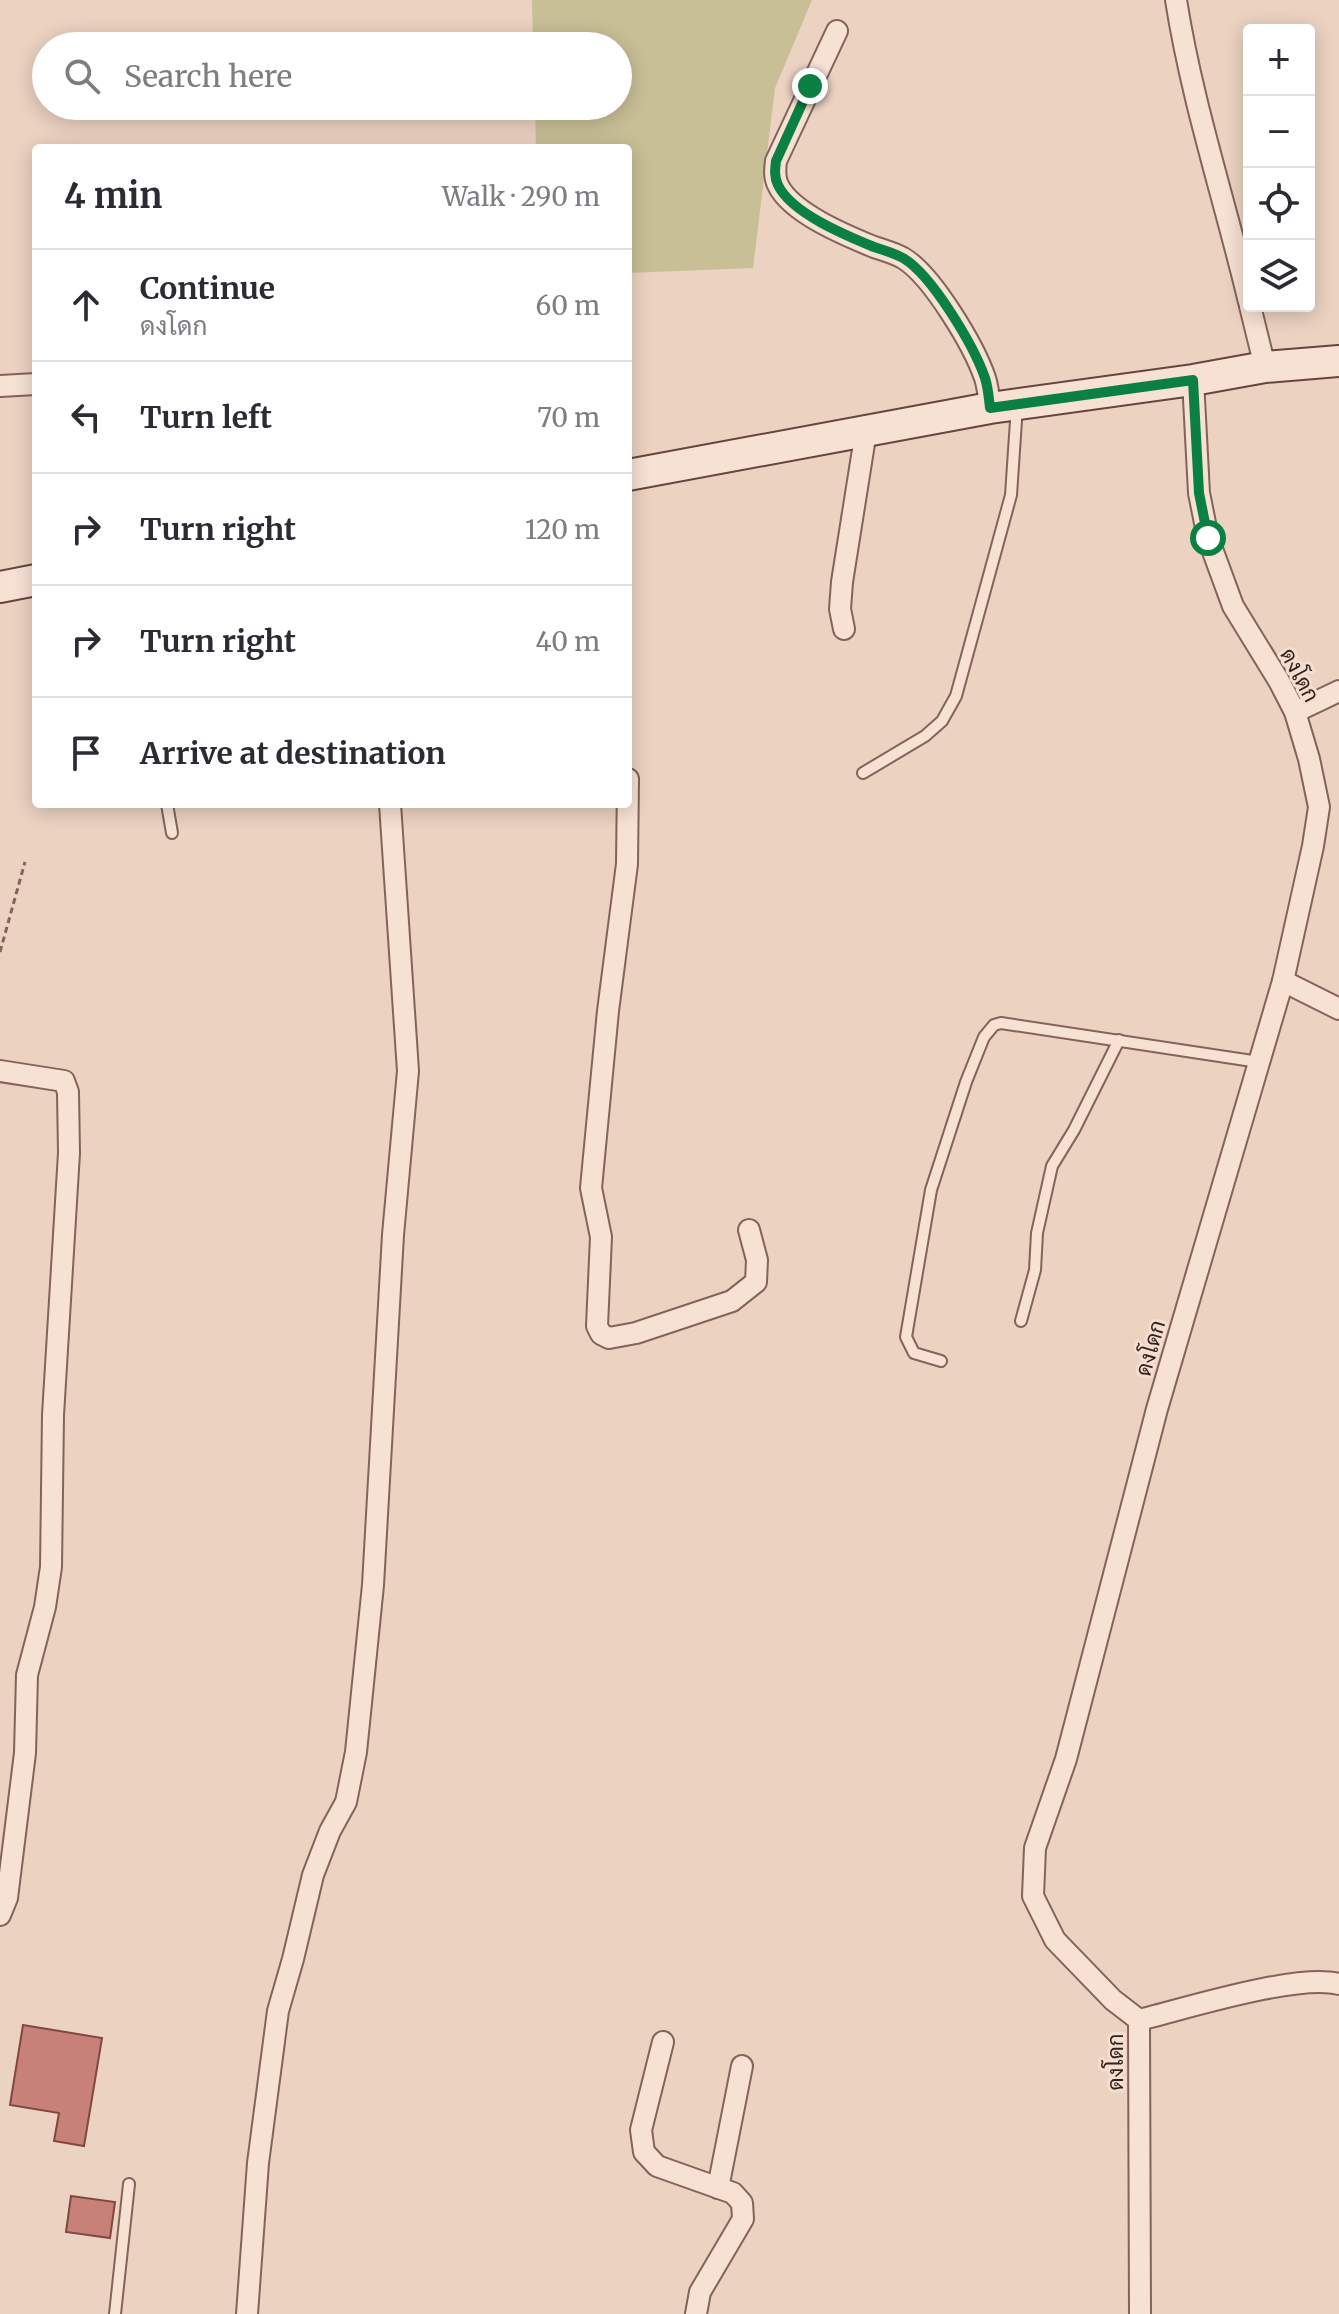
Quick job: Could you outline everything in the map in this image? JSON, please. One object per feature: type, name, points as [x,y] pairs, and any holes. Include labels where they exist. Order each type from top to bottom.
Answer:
[{"type":"street","points":[[1174,1],[1194,93],[1243,276]]},
{"type":"street","points":[[837,31],[776,161],[778,186],[789,200],[809,215],[847,236],[903,258],[923,276],[955,319],[986,381],[1004,406]]},
{"type":"street","points":[[1252,312],[1265,367]]},
{"type":"street","points":[[632,474],[1004,406],[1265,367],[1339,361]]},
{"type":"street","name":"ดงโดก","points":[[1140,2314],[1139,2020],[1113,2000],[1055,1940],[1033,1896],[1035,1848],[1066,1759],[1157,1409],[1283,981],[1313,846],[1329,809],[1295,712],[1233,606],[1208,538],[1199,493],[1193,380]]},
{"type":"street","points":[[0,386],[32,384]]},
{"type":"street","points":[[844,629],[840,609],[842,582],[866,431]]},
{"type":"street","points":[[0,587],[32,581]]},
{"type":"street","points":[[1295,712],[1339,691]]},
{"type":"street","points":[[247,2314],[258,2163],[278,2011],[313,1875],[330,1831],[346,1802],[356,1752],[373,1585],[393,1235],[408,1071],[390,808]]},
{"type":"street","points":[[628,808],[627,864],[608,1011],[591,1188],[601,1237],[597,1326],[601,1334],[609,1338],[636,1333],[732,1301],[756,1282],[757,1260],[749,1230]]},
{"type":"street","points":[[1283,981],[1339,1009]]},
{"type":"street","points":[[0,1071],[64,1081],[68,1092],[69,1153],[53,1415],[51,1567],[45,1607],[27,1675],[25,1753],[7,1898],[0,1915]]},
{"type":"street","points":[[1139,2020],[1311,1981],[1339,1984]]},
{"type":"street","points":[[663,2042],[641,2130],[644,2152],[657,2166],[733,2193],[742,2203],[743,2219],[700,2292],[696,2314]]},
{"type":"street","points":[[718,2188],[742,2066]]},
{"type":"lane","points":[[863,773],[925,736],[942,721],[956,696],[1011,495],[1004,406]]},
{"type":"lane","points":[[168,808],[172,833]]},
{"type":"lane","points":[[941,1361],[914,1353],[906,1337],[931,1190],[966,1082],[984,1037],[994,1025],[1001,1023],[1259,1062]]},
{"type":"lane","points":[[1021,1321],[1035,1270],[1037,1233],[1047,1178],[1119,1040]]},
{"type":"lane","points":[[115,2314],[129,2184]]},
{"type":"path","points":[[0,952],[25,862]]},
{"type":"shaded area","points":[[532,0],[812,0],[775,88],[753,268],[632,273],[632,144],[536,144],[535,120],[632,120],[632,32],[533,32]]},
{"type":"building","points":[[23,2025],[102,2038],[84,2146],[54,2141],[59,2113],[10,2105]]},
{"type":"building","points":[[71,2196],[115,2202],[110,2238],[66,2232]]},
{"type":"route","points":[[810,86],[776,161],[778,186],[789,200],[809,215],[847,236],[903,258],[923,276],[955,319],[975,355],[986,381],[990,408],[1193,380],[1199,493],[1208,538]]}]
